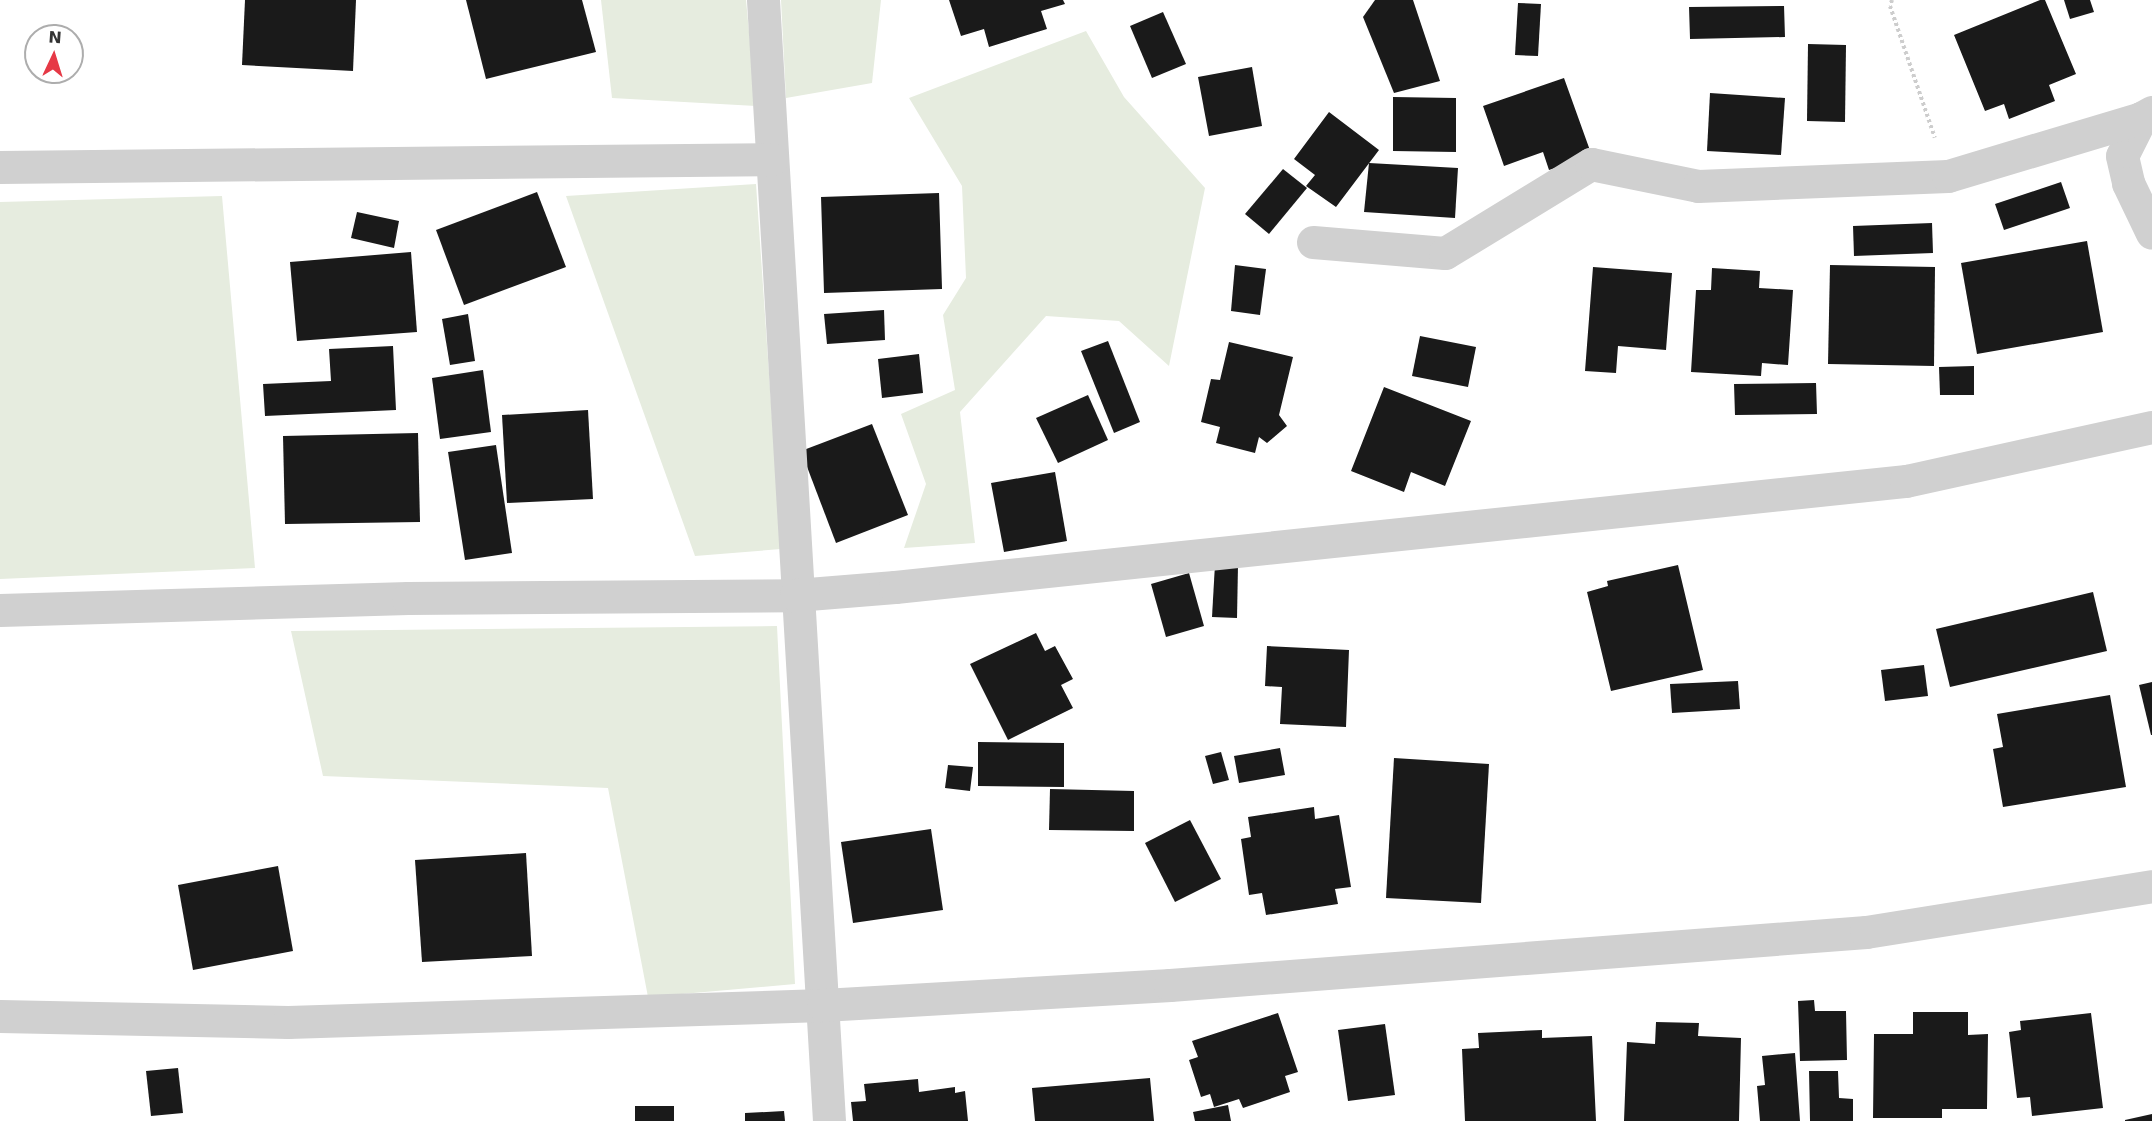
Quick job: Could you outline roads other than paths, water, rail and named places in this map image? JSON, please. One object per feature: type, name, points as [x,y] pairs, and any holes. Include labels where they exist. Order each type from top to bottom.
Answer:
[{"type":"street","points":[[763,0],[796,595],[830,1121]]},
{"type":"street","points":[[1313,242],[1445,253],[1591,164],[1698,186],[1948,176],[2146,115]]},
{"type":"street","points":[[2146,115],[2122,156],[2128,183],[2152,233]]},
{"type":"street","points":[[0,167],[772,159]]},
{"type":"street","points":[[0,610],[408,598],[796,595],[907,586],[1906,481],[2152,427]]},
{"type":"street","points":[[0,1017],[288,1022],[823,1005],[1170,985],[1866,932],[2152,886]]}]
